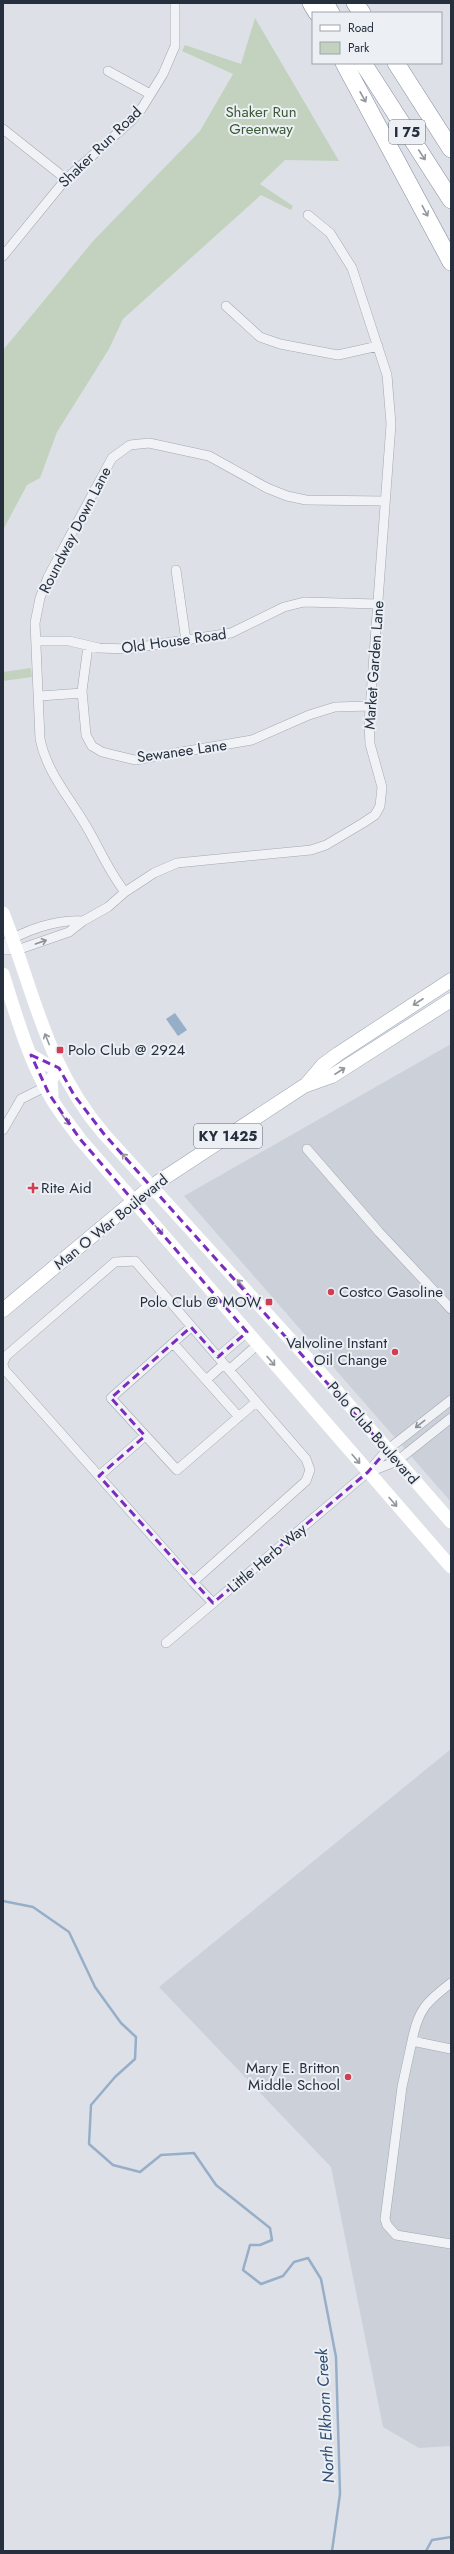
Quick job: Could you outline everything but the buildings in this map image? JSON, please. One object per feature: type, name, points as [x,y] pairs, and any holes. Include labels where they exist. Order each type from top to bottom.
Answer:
[{"type":"highway","points":[[311,3],[316,12]]},
{"type":"highway","points":[[325,3],[330,12]]},
{"type":"highway","points":[[355,3],[361,12]]},
{"type":"highway","points":[[345,64],[451,262]]},
{"type":"highway","name":"I 75","points":[[364,64],[451,200]]},
{"type":"highway","points":[[397,64],[451,137]]},
{"type":"highway","name":"I 75","points":[[397,64],[451,149]]},
{"type":"main road","name":"Man O War Boulevard","points":[[304,1086],[323,1065],[338,1054],[451,980]]},
{"type":"main road","name":"Man O War Boulevard","points":[[3,1310],[152,1186],[304,1086],[332,1076],[451,1000]]},
{"type":"street","name":"Shaker Run Road","points":[[3,256],[66,179],[131,121],[150,94],[163,74],[175,46],[175,3]]},
{"type":"street","points":[[108,71],[150,94]]},
{"type":"street","points":[[3,129],[66,179]]},
{"type":"street","name":"Market Garden Lane","points":[[11,944],[69,932],[83,921],[108,907],[124,892],[154,872],[178,863],[316,848],[337,840],[371,818],[380,806],[382,794],[380,778],[370,744],[370,706],[391,412],[387,376],[356,279],[347,258],[330,233],[308,215]]},
{"type":"street","points":[[226,306],[260,336],[280,344],[338,355],[378,346]]},
{"type":"street","name":"Roundway Down Lane","points":[[124,892],[48,765],[40,739],[40,696],[36,641],[37,610],[48,577],[112,458],[130,445],[149,443],[199,453],[218,460],[267,488],[287,496],[306,500],[385,501]]},
{"type":"street","points":[[176,570],[186,641]]},
{"type":"street","name":"Old House Road","points":[[36,641],[69,641],[88,646],[120,650],[231,633],[284,607],[304,602],[378,604]]},
{"type":"street","name":"Sewanee Lane","points":[[88,646],[82,693],[86,735],[92,746],[102,752],[135,760],[252,740],[314,713],[335,707],[370,706]]},
{"type":"street","points":[[40,696],[82,693]]},
{"type":"street","name":"Polo Club Boulevard","points":[[3,913],[11,944],[59,1068],[74,1095],[96,1125],[451,1522]]},
{"type":"street","name":"Market Garden Lane","points":[[3,950],[11,944],[65,920],[83,921]]},
{"type":"street","name":"Polo Club Boulevard","points":[[3,974],[30,1055],[52,1099],[80,1139],[451,1567]]},
{"type":"street","points":[[30,1055],[47,1065],[59,1068],[52,1080],[52,1099]]},
{"type":"street","points":[[3,1130],[21,1099],[45,1087]]},
{"type":"street","points":[[306,1149],[379,1232],[451,1309]]},
{"type":"street","points":[[193,1582],[306,1481],[310,1470],[306,1459],[135,1261],[124,1260],[115,1262],[6,1356],[3,1363],[4,1369],[100,1476],[193,1582],[213,1604]]},
{"type":"street","points":[[191,1327],[111,1398],[177,1470],[256,1402]]},
{"type":"street","points":[[206,1380],[224,1363],[247,1332]]},
{"type":"street","points":[[173,1343],[239,1417]]},
{"type":"street","points":[[224,1363],[257,1345]]},
{"type":"street","points":[[368,1472],[387,1450],[451,1400]]},
{"type":"street","points":[[368,1472],[397,1461],[451,1418]]},
{"type":"street","points":[[100,1476],[145,1436]]},
{"type":"street","name":"Little Herb Way","points":[[166,1643],[368,1472]]},
{"type":"street","points":[[451,1984],[429,2000],[420,2012],[402,2088],[385,2219],[387,2225],[396,2235],[451,2244]]},
{"type":"street","points":[[412,2041],[451,2049]]},
{"type":"highlighted area","points":[[31,1055],[59,1068],[74,1095],[104,1134],[387,1450],[368,1472],[213,1603],[99,1476],[145,1436],[111,1398],[191,1327],[218,1357],[247,1332],[80,1139],[49,1094]]},
{"type":"shaded area","points":[[451,1044],[451,1502],[184,1196]]},
{"type":"shaded area","name":"Mary E. Britton Middle School","points":[[451,1749],[451,2446],[419,2448],[383,2427],[331,2167],[159,1987]]},
{"type":"green space","name":"Shaker Run Greenway","points":[[255,18],[339,161],[285,160],[260,184],[293,206],[291,210],[261,195],[123,319],[109,349],[57,432],[40,478],[27,485],[3,530],[3,350],[94,240],[200,131],[233,74],[182,51],[185,45],[241,64]]},
{"type":"green space","points":[[31,668],[32,677],[3,681],[3,672]]},
{"type":"water","points":[[175,1013],[187,1030],[178,1036],[166,1019]]},
{"type":"waterway","name":"North Elkhorn Creek","points":[[3,1901],[33,1907],[69,1932],[95,1987],[121,2023],[136,2037],[135,2059],[115,2077],[91,2105],[89,2144],[113,2165],[140,2172],[161,2155],[194,2153],[216,2185],[270,2228],[272,2240],[260,2245],[250,2245],[243,2270],[261,2284],[283,2276],[294,2262],[308,2258],[321,2279],[336,2357],[340,2494],[332,2551]]},
{"type":"waterway","points":[[426,2551],[432,2540],[451,2537]]},
{"type":"place","name":"Polo Club @ 2924","points":[[60,1050]]},
{"type":"place","name":"Rite Aid","points":[[33,1188]]},
{"type":"place","name":"Costco Gasoline","points":[[331,1292]]},
{"type":"place","name":"Polo Club @ MOW","points":[[269,1302]]},
{"type":"place","name":"Valvoline Instant Oil Change","points":[[395,1352]]},
{"type":"place","name":"Mary E. Britton Middle School","points":[[348,2077]]}]
